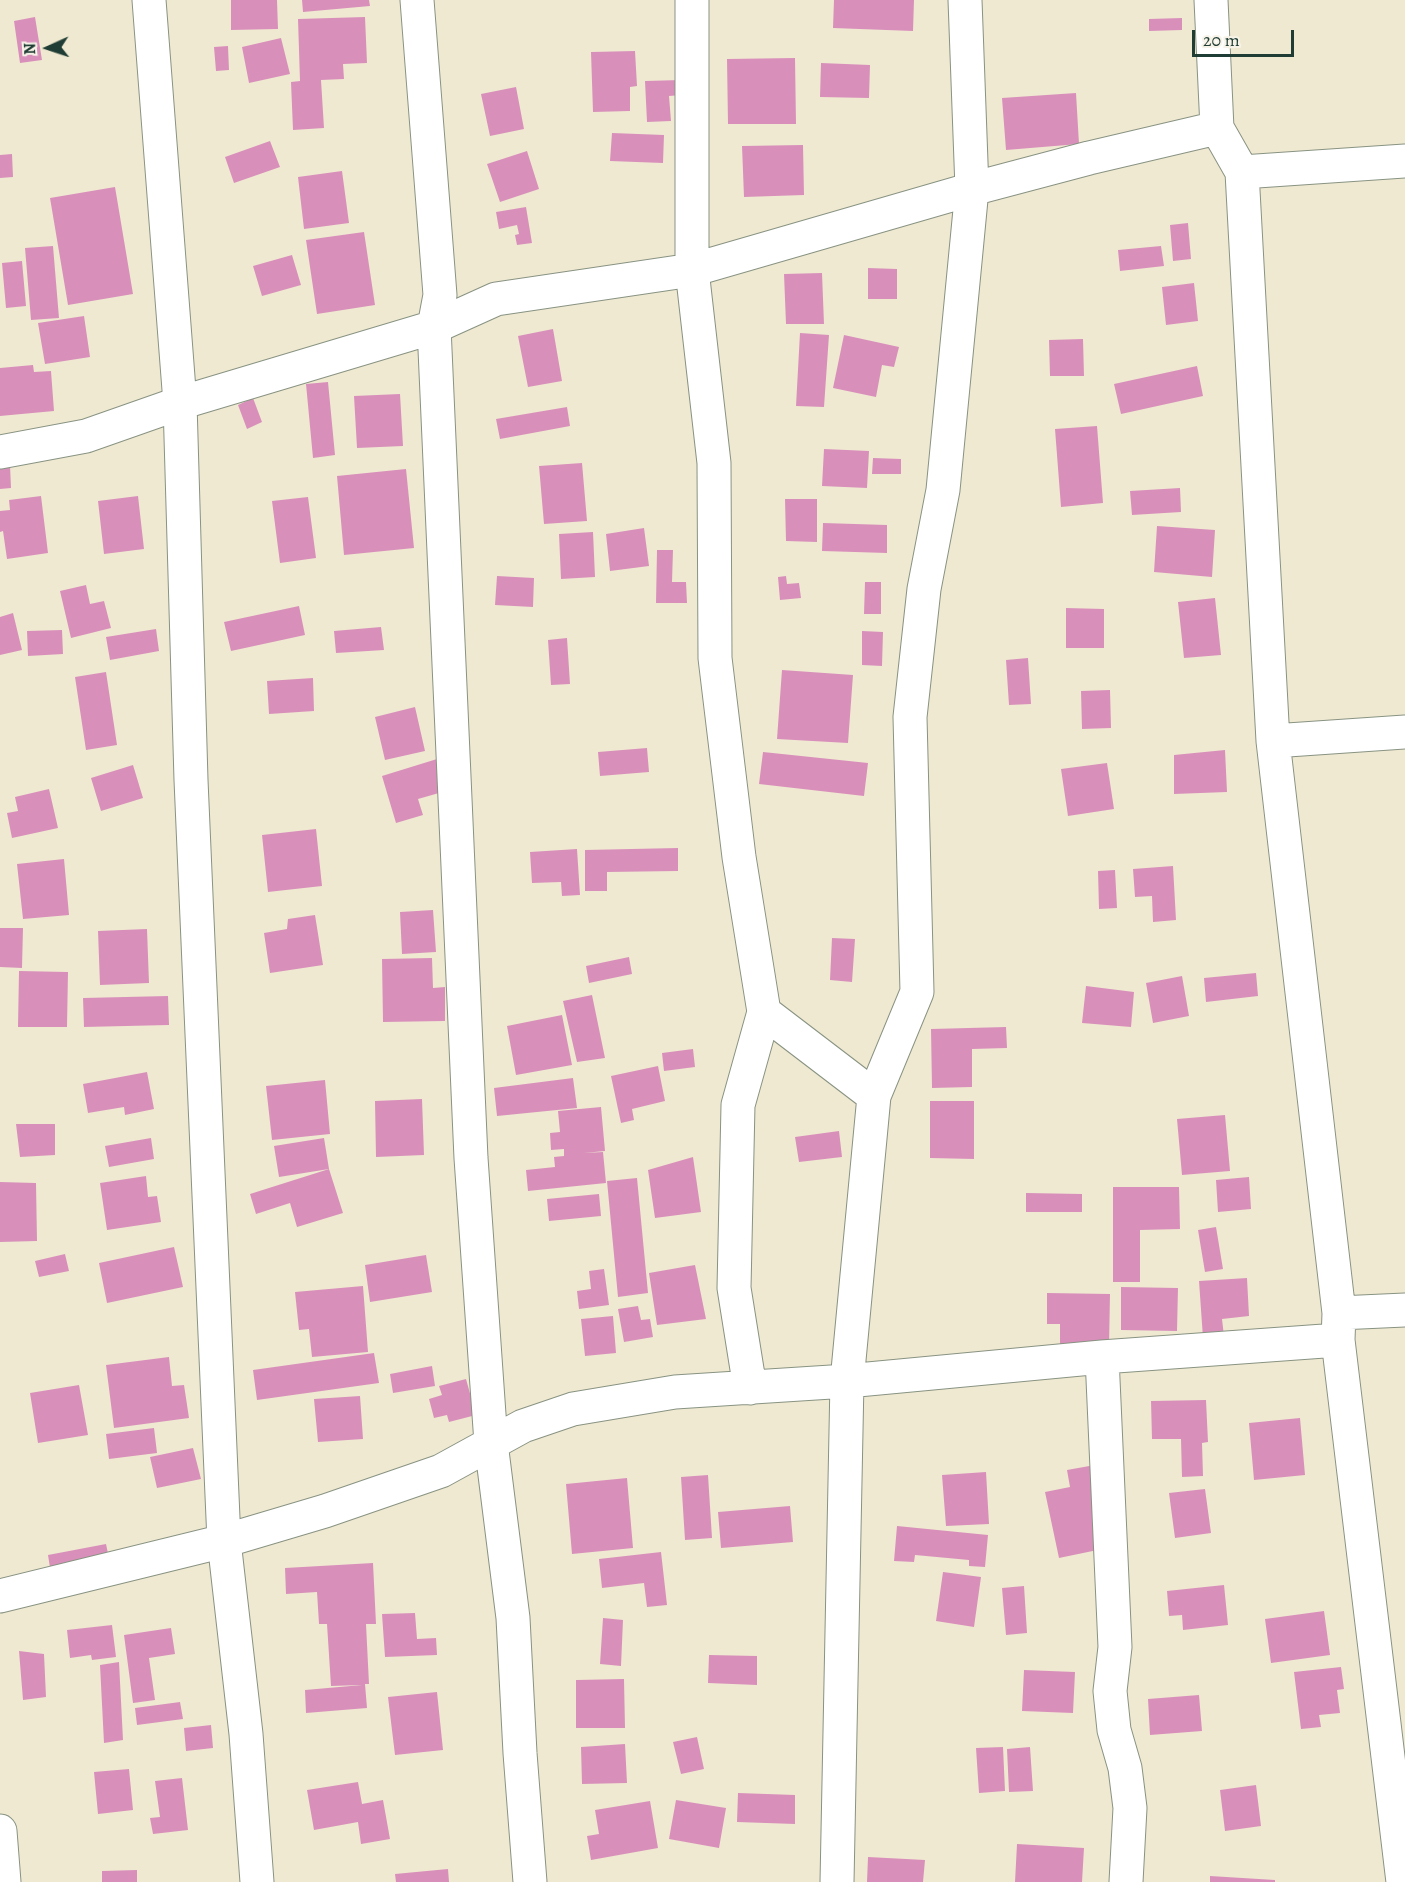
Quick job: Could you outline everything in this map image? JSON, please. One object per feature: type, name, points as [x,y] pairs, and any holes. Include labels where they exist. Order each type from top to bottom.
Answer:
[{"type":"street","points":[[149,0],[180,403],[190,780],[224,1540],[246,1734],[257,1882]]},
{"type":"street","points":[[417,0],[440,295],[434,327],[471,1158],[490,1443],[513,1618],[530,1882]]},
{"type":"street","points":[[692,0],[692,270],[714,463],[715,658],[739,857],[764,1012],[738,1105],[734,1288],[750,1388]]},
{"type":"street","points":[[837,1882],[847,1381],[874,1096],[917,992],[910,717],[924,589],[944,490],[972,189],[965,0]]},
{"type":"street","points":[[1211,0],[1218,128],[1242,172],[1273,741],[1403,1869]]},
{"type":"street","points":[[0,452],[86,436],[180,403],[434,327],[496,298],[692,270],[972,189],[1089,158],[1218,128]]},
{"type":"street","points":[[1242,172],[1405,161]]},
{"type":"street","points":[[1273,741],[1405,732]]},
{"type":"street","points":[[764,1012],[874,1096]]},
{"type":"street","points":[[0,1596],[224,1540],[325,1511],[441,1471],[523,1426],[573,1409],[675,1392],[847,1381],[1102,1357],[1339,1327],[1405,1310]]},
{"type":"street","points":[[1102,1357],[1115,1647],[1110,1692],[1114,1730],[1125,1768],[1130,1808],[1126,1882]]},
{"type":"street","points":[[0,1831],[4,1882]]},
{"type":"building","points":[[231,0],[277,0],[278,29],[231,30]]},
{"type":"building","points":[[302,0],[369,0],[370,6],[303,12]]},
{"type":"building","points":[[834,0],[914,0],[913,31],[833,28]]},
{"type":"building","points":[[35,17],[42,60],[20,63],[14,21]]},
{"type":"building","points":[[365,17],[367,63],[343,64],[344,79],[321,80],[324,128],[293,130],[291,82],[300,81],[298,19]]},
{"type":"building","points":[[1182,18],[1182,30],[1149,31],[1149,19]]},
{"type":"building","points":[[281,38],[290,74],[249,83],[242,47]]},
{"type":"building","points":[[228,46],[229,70],[216,71],[214,47]]},
{"type":"building","points":[[635,51],[637,86],[630,87],[630,111],[593,112],[591,52]]},
{"type":"building","points":[[795,58],[796,124],[728,124],[727,59]]},
{"type":"building","points":[[821,63],[870,65],[869,98],[820,97]]},
{"type":"building","points":[[681,80],[682,95],[669,96],[671,121],[647,122],[645,81]]},
{"type":"building","points":[[516,87],[524,129],[490,136],[481,94]]},
{"type":"building","points":[[1076,93],[1079,144],[1006,150],[1002,98]]},
{"type":"building","points":[[612,133],[664,135],[663,163],[610,161]]},
{"type":"building","points":[[270,141],[280,167],[234,183],[225,157]]},
{"type":"building","points":[[803,145],[804,195],[744,197],[742,146]]},
{"type":"building","points":[[527,151],[539,189],[500,202],[487,164]]},
{"type":"building","points":[[12,154],[13,177],[0,178],[0,155]]},
{"type":"building","points":[[342,171],[349,223],[304,229],[298,177]]},
{"type":"building","points":[[115,187],[133,294],[68,305],[50,198]]},
{"type":"building","points":[[526,207],[532,243],[517,245],[515,235],[519,234],[517,225],[499,229],[496,212]]},
{"type":"building","points":[[1188,223],[1191,259],[1173,261],[1170,225]]},
{"type":"building","points":[[364,232],[375,305],[317,314],[306,240]]},
{"type":"building","points":[[53,246],[59,318],[31,320],[25,248]]},
{"type":"building","points":[[1161,246],[1164,266],[1120,271],[1118,250]]},
{"type":"building","points":[[292,255],[301,285],[262,296],[253,266]]},
{"type":"building","points":[[22,261],[26,306],[6,308],[2,263]]},
{"type":"building","points":[[868,268],[897,269],[897,299],[868,299]]},
{"type":"building","points":[[822,273],[824,324],[786,324],[784,274]]},
{"type":"building","points":[[1194,283],[1198,321],[1166,325],[1162,287]]},
{"type":"building","points":[[84,316],[90,357],[45,364],[38,323]]},
{"type":"building","points":[[553,329],[562,381],[528,387],[518,336]]},
{"type":"building","points":[[800,333],[829,335],[824,407],[796,406]]},
{"type":"building","points":[[844,335],[899,347],[894,367],[882,365],[876,397],[833,388]]},
{"type":"building","points":[[1083,339],[1084,376],[1050,376],[1049,340]]},
{"type":"building","points":[[33,365],[34,372],[51,371],[54,411],[0,416],[0,368]]},
{"type":"building","points":[[1197,366],[1203,396],[1121,414],[1114,384]]},
{"type":"building","points":[[328,382],[335,455],[313,458],[306,384]]},
{"type":"building","points":[[400,394],[403,446],[357,448],[354,396]]},
{"type":"building","points":[[253,398],[262,422],[247,429],[238,405]]},
{"type":"building","points":[[567,407],[570,426],[500,439],[496,419]]},
{"type":"building","points":[[1097,426],[1103,503],[1061,507],[1055,429]]},
{"type":"building","points":[[824,449],[869,451],[867,488],[822,486]]},
{"type":"building","points":[[873,458],[901,459],[901,474],[872,474]]},
{"type":"building","points":[[582,463],[587,521],[544,524],[539,466]]},
{"type":"building","points":[[10,465],[11,488],[0,489],[0,466]]},
{"type":"building","points":[[406,469],[414,548],[344,555],[337,476]]},
{"type":"building","points":[[1180,488],[1181,512],[1132,515],[1130,491]]},
{"type":"building","points":[[41,496],[48,553],[7,559],[3,531],[0,532],[0,511],[10,510],[9,500]]},
{"type":"building","points":[[138,496],[144,549],[104,554],[98,501]]},
{"type":"building","points":[[308,497],[316,558],[280,563],[272,501]]},
{"type":"building","points":[[785,499],[817,499],[817,542],[786,541]]},
{"type":"building","points":[[823,523],[887,525],[887,553],[822,551]]},
{"type":"building","points":[[1157,526],[1215,530],[1212,577],[1154,572]]},
{"type":"building","points":[[644,528],[649,566],[610,571],[606,534]]},
{"type":"building","points":[[593,532],[595,577],[561,579],[559,534]]},
{"type":"building","points":[[657,550],[673,550],[672,582],[686,582],[687,603],[656,603]]},
{"type":"building","points":[[497,576],[534,578],[533,607],[495,605]]},
{"type":"building","points":[[786,576],[787,584],[799,583],[801,598],[780,600],[778,577]]},
{"type":"building","points":[[865,582],[881,582],[881,614],[864,614]]},
{"type":"building","points":[[86,585],[90,604],[104,601],[111,628],[71,638],[60,591]]},
{"type":"building","points":[[1215,598],[1221,655],[1184,658],[1178,602]]},
{"type":"building","points":[[299,606],[305,635],[231,651],[224,622]]},
{"type":"building","points":[[1066,608],[1104,609],[1104,648],[1066,648]]},
{"type":"building","points":[[13,613],[22,650],[0,655],[0,617]]},
{"type":"building","points":[[381,627],[384,650],[336,653],[334,631]]},
{"type":"building","points":[[156,629],[159,651],[110,660],[106,637]]},
{"type":"building","points":[[62,630],[63,654],[28,656],[27,631]]},
{"type":"building","points":[[862,631],[883,632],[882,666],[862,665]]},
{"type":"building","points":[[567,638],[570,684],[551,685],[548,640]]},
{"type":"building","points":[[1028,658],[1031,704],[1009,705],[1006,660]]},
{"type":"building","points":[[782,670],[853,675],[848,743],[777,739]]},
{"type":"building","points":[[106,672],[117,745],[86,750],[75,677]]},
{"type":"building","points":[[313,678],[314,711],[269,714],[267,681]]},
{"type":"building","points":[[1110,690],[1111,728],[1082,729],[1081,691]]},
{"type":"building","points":[[415,707],[425,751],[385,760],[375,717]]},
{"type":"building","points":[[647,748],[649,772],[600,776],[598,752]]},
{"type":"building","points":[[1225,750],[1227,792],[1174,794],[1174,755]]},
{"type":"building","points":[[763,752],[868,763],[864,796],[759,784]]},
{"type":"building","points":[[437,759],[446,791],[418,799],[423,815],[396,823],[382,776]]},
{"type":"building","points":[[1107,763],[1114,809],[1068,816],[1061,769]]},
{"type":"building","points":[[133,765],[143,798],[101,811],[91,778]]},
{"type":"building","points":[[49,789],[58,828],[12,838],[7,813],[18,811],[15,797]]},
{"type":"building","points":[[316,829],[322,886],[268,892],[262,835]]},
{"type":"building","points":[[678,848],[678,871],[607,872],[607,891],[585,891],[585,850]]},
{"type":"building","points":[[577,849],[580,895],[562,896],[561,882],[532,883],[530,852]]},
{"type":"building","points":[[64,859],[69,915],[23,919],[17,864]]},
{"type":"building","points":[[1173,866],[1176,920],[1153,922],[1152,896],[1135,897],[1133,869]]},
{"type":"building","points":[[1115,870],[1117,908],[1099,909],[1098,871]]},
{"type":"building","points":[[433,910],[436,952],[402,954],[400,912]]},
{"type":"building","points":[[315,915],[323,965],[270,973],[264,933],[287,929],[288,919]]},
{"type":"building","points":[[0,928],[23,928],[22,968],[0,967]]},
{"type":"building","points":[[147,929],[149,983],[100,985],[98,931]]},
{"type":"building","points":[[832,938],[855,939],[852,982],[830,980]]},
{"type":"building","points":[[629,957],[632,974],[589,983],[586,966]]},
{"type":"building","points":[[432,958],[433,988],[445,987],[445,1021],[383,1022],[382,959]]},
{"type":"building","points":[[19,971],[68,972],[67,1027],[18,1027]]},
{"type":"building","points":[[1256,973],[1258,996],[1206,1002],[1204,978]]},
{"type":"building","points":[[1182,976],[1189,1016],[1153,1023],[1146,983]]},
{"type":"building","points":[[1086,986],[1134,992],[1131,1027],[1082,1023]]},
{"type":"building","points":[[592,995],[605,1058],[577,1062],[563,1001]]},
{"type":"building","points":[[168,996],[169,1025],[84,1027],[83,998]]},
{"type":"building","points":[[562,1015],[572,1065],[516,1075],[507,1026]]},
{"type":"building","points":[[1006,1027],[1007,1048],[972,1049],[972,1087],[932,1088],[931,1029]]},
{"type":"building","points":[[693,1049],[695,1067],[664,1071],[662,1053]]},
{"type":"building","points":[[658,1066],[665,1101],[632,1109],[634,1120],[621,1123],[611,1076]]},
{"type":"building","points":[[147,1072],[154,1109],[125,1115],[124,1107],[88,1113],[83,1084]]},
{"type":"building","points":[[573,1078],[577,1108],[497,1116],[494,1088]]},
{"type":"building","points":[[325,1080],[330,1134],[272,1140],[266,1086]]},
{"type":"building","points":[[422,1099],[424,1155],[376,1157],[375,1101]]},
{"type":"building","points":[[930,1101],[974,1101],[974,1159],[930,1158]]},
{"type":"building","points":[[601,1107],[605,1151],[584,1153],[603,1152],[606,1183],[528,1191],[526,1170],[555,1167],[554,1157],[564,1156],[564,1149],[551,1150],[550,1133],[560,1132],[558,1111]]},
{"type":"building","points":[[1225,1115],[1230,1171],[1182,1175],[1177,1119]]},
{"type":"building","points":[[16,1124],[55,1124],[55,1155],[20,1157]]},
{"type":"building","points":[[839,1131],[842,1157],[799,1162],[795,1137]]},
{"type":"building","points":[[151,1138],[154,1159],[109,1167],[105,1146]]},
{"type":"building","points":[[324,1138],[329,1169],[279,1177],[274,1146]]},
{"type":"building","points":[[693,1157],[701,1212],[655,1218],[648,1170]]},
{"type":"building","points":[[329,1169],[343,1213],[297,1227],[290,1203],[256,1214],[250,1194]]},
{"type":"building","points":[[146,1176],[148,1197],[157,1196],[161,1222],[107,1230],[100,1183]]},
{"type":"building","points":[[1249,1177],[1251,1209],[1218,1212],[1216,1180]]},
{"type":"building","points":[[637,1178],[648,1293],[618,1297],[607,1181]]},
{"type":"building","points":[[0,1182],[36,1183],[37,1241],[0,1242]]},
{"type":"building","points":[[1113,1187],[1179,1187],[1180,1229],[1140,1230],[1140,1282],[1113,1282]]},
{"type":"building","points":[[1026,1193],[1082,1194],[1082,1212],[1026,1212]]},
{"type":"building","points":[[599,1194],[601,1216],[549,1221],[547,1199]]},
{"type":"building","points":[[1216,1227],[1223,1269],[1205,1272],[1198,1230]]},
{"type":"building","points":[[174,1247],[183,1287],[107,1303],[99,1263]]},
{"type":"building","points":[[65,1254],[69,1271],[39,1277],[35,1261]]},
{"type":"building","points":[[426,1255],[432,1292],[370,1302],[365,1265]]},
{"type":"building","points":[[695,1265],[706,1319],[657,1325],[649,1273]]},
{"type":"building","points":[[604,1269],[609,1305],[579,1309],[577,1291],[591,1289],[589,1271]]},
{"type":"building","points":[[1247,1278],[1249,1316],[1222,1319],[1224,1336],[1203,1338],[1199,1281]]},
{"type":"building","points":[[363,1286],[368,1352],[312,1357],[309,1329],[299,1330],[295,1292]]},
{"type":"building","points":[[1121,1287],[1178,1288],[1177,1331],[1121,1330]]},
{"type":"building","points":[[1047,1293],[1110,1294],[1109,1347],[1060,1347],[1060,1324],[1047,1324]]},
{"type":"building","points":[[638,1306],[641,1320],[650,1319],[653,1337],[624,1342],[618,1309]]},
{"type":"building","points":[[613,1316],[616,1353],[585,1356],[581,1319]]},
{"type":"building","points":[[374,1353],[379,1383],[257,1400],[253,1370]]},
{"type":"building","points":[[169,1357],[172,1386],[184,1385],[189,1418],[114,1428],[106,1365]]},
{"type":"building","points":[[432,1366],[435,1386],[393,1393],[390,1374]]},
{"type":"building","points":[[466,1379],[476,1415],[449,1422],[447,1415],[434,1418],[429,1399],[442,1395],[439,1386]]},
{"type":"building","points":[[79,1385],[88,1435],[38,1443],[30,1393]]},
{"type":"building","points":[[360,1396],[363,1439],[318,1442],[314,1399]]},
{"type":"building","points":[[1206,1400],[1208,1442],[1202,1443],[1203,1476],[1182,1477],[1181,1439],[1152,1439],[1151,1401]]},
{"type":"building","points":[[1300,1418],[1305,1475],[1254,1480],[1249,1423]]},
{"type":"building","points":[[154,1428],[157,1453],[109,1459],[106,1434]]},
{"type":"building","points":[[193,1448],[201,1479],[157,1488],[150,1457]]},
{"type":"building","points":[[1095,1465],[1112,1547],[1059,1558],[1045,1492],[1070,1487],[1067,1470]]},
{"type":"building","points":[[986,1472],[989,1524],[946,1526],[942,1475]]},
{"type":"building","points":[[708,1475],[712,1538],[685,1540],[681,1477]]},
{"type":"building","points":[[627,1478],[633,1548],[572,1554],[566,1484]]},
{"type":"building","points":[[1205,1489],[1211,1533],[1175,1538],[1169,1493]]},
{"type":"building","points":[[790,1506],[793,1542],[721,1548],[718,1512]]},
{"type":"building","points":[[897,1526],[988,1535],[985,1567],[969,1566],[969,1560],[915,1555],[914,1562],[894,1561]]},
{"type":"building","points":[[106,1544],[110,1563],[51,1574],[48,1555]]},
{"type":"building","points":[[661,1552],[667,1605],[647,1607],[644,1583],[602,1588],[599,1559]]},
{"type":"building","points":[[373,1563],[376,1624],[366,1624],[369,1684],[365,1684],[367,1708],[306,1713],[305,1690],[362,1685],[331,1686],[327,1624],[319,1624],[317,1592],[286,1594],[285,1568]]},
{"type":"building","points":[[943,1572],[981,1577],[974,1627],[936,1621]]},
{"type":"building","points":[[1224,1585],[1228,1625],[1183,1630],[1182,1615],[1169,1616],[1167,1591]]},
{"type":"building","points":[[1024,1586],[1027,1633],[1006,1635],[1002,1588]]},
{"type":"building","points":[[1324,1611],[1330,1655],[1271,1663],[1265,1619]]},
{"type":"building","points":[[415,1613],[417,1639],[436,1638],[437,1655],[385,1657],[382,1614]]},
{"type":"building","points":[[603,1618],[623,1620],[621,1666],[600,1664]]},
{"type":"building","points":[[112,1625],[116,1657],[92,1660],[91,1655],[70,1658],[67,1630]]},
{"type":"building","points":[[171,1628],[175,1654],[149,1658],[155,1700],[133,1703],[124,1635]]},
{"type":"building","points":[[19,1651],[44,1654],[46,1697],[23,1700]]},
{"type":"building","points":[[709,1655],[757,1656],[757,1685],[708,1683]]},
{"type":"building","points":[[119,1662],[123,1740],[104,1743],[100,1665]]},
{"type":"building","points":[[1341,1667],[1344,1689],[1337,1690],[1340,1713],[1319,1715],[1321,1727],[1301,1729],[1294,1672]]},
{"type":"building","points":[[1024,1670],[1075,1672],[1073,1713],[1022,1711]]},
{"type":"building","points":[[624,1679],[625,1728],[576,1728],[576,1680]]},
{"type":"building","points":[[437,1692],[443,1750],[395,1755],[388,1697]]},
{"type":"building","points":[[1199,1695],[1202,1731],[1150,1735],[1148,1699]]},
{"type":"building","points":[[180,1702],[183,1719],[137,1725],[135,1708]]},
{"type":"building","points":[[211,1725],[213,1748],[186,1751],[184,1728]]},
{"type":"building","points":[[697,1737],[704,1769],[681,1774],[673,1742]]},
{"type":"building","points":[[625,1744],[627,1783],[582,1784],[581,1747]]},
{"type":"building","points":[[1003,1747],[1005,1791],[979,1793],[976,1748]]},
{"type":"building","points":[[1030,1747],[1033,1791],[1009,1792],[1007,1749]]},
{"type":"building","points":[[129,1769],[133,1810],[98,1814],[94,1772]]},
{"type":"building","points":[[182,1778],[188,1830],[153,1834],[150,1818],[160,1817],[155,1781]]},
{"type":"building","points":[[358,1782],[362,1804],[383,1800],[390,1839],[361,1844],[358,1822],[314,1830],[307,1790]]},
{"type":"building","points":[[1256,1785],[1261,1826],[1225,1831],[1220,1790]]},
{"type":"building","points":[[738,1793],[795,1795],[795,1824],[737,1822]]},
{"type":"building","points":[[676,1800],[726,1808],[719,1848],[669,1839]]},
{"type":"building","points":[[650,1801],[658,1848],[591,1860],[587,1836],[599,1834],[595,1810]]},
{"type":"building","points":[[1017,1844],[1084,1848],[1082,1882],[1015,1882]]},
{"type":"building","points":[[868,1857],[925,1860],[923,1882],[867,1882]]},
{"type":"building","points":[[448,1869],[449,1882],[396,1882],[395,1874]]},
{"type":"building","points":[[137,1870],[137,1882],[102,1882],[102,1871]]},
{"type":"building","points":[[1210,1876],[1275,1880],[1275,1882],[1210,1882]]}]
